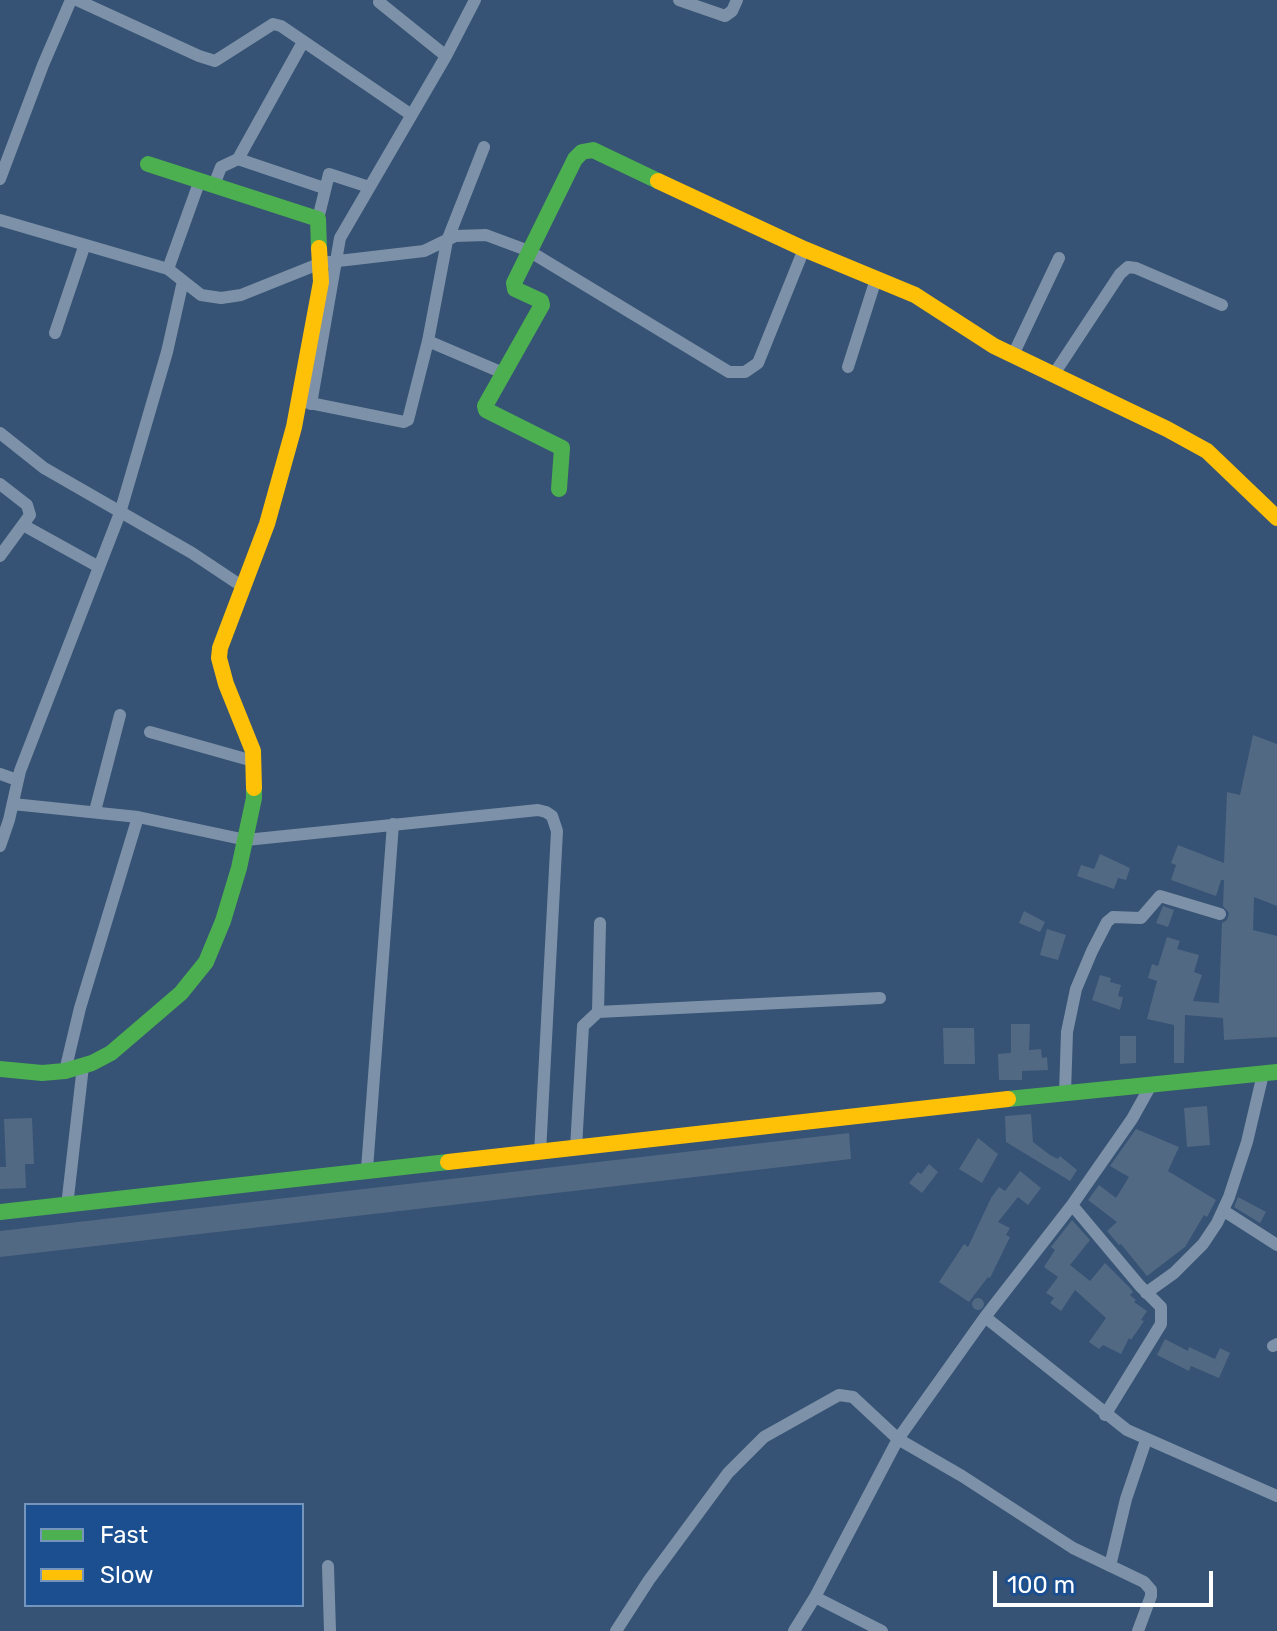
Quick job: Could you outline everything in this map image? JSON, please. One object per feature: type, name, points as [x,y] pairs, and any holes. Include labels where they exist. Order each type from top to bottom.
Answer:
[{"type":"street","points":[[0,179],[43,65],[74,0],[215,61],[273,24],[281,26],[410,114]]},
{"type":"street","points":[[0,1069],[42,1073],[65,1071],[111,1053],[158,1015],[206,962],[223,921],[246,840],[254,798],[250,741],[226,684],[219,658],[223,636],[280,482],[305,402],[326,263],[475,0]]},
{"type":"street","points":[[679,0],[725,16],[732,11],[737,0]]},
{"type":"street","points":[[379,2],[446,56]]},
{"type":"street","points":[[168,269],[207,182],[221,167],[238,159],[303,42]]},
{"type":"street","points":[[305,402],[407,422],[410,418],[447,241],[484,147]]},
{"type":"street","points":[[559,489],[562,448],[486,410],[486,403],[542,305],[541,301],[513,286],[575,159],[587,150],[593,150],[804,249],[915,295],[994,346],[1207,451],[1277,518]]},
{"type":"street","points":[[238,159],[324,188]]},
{"type":"street","points":[[148,164],[318,219]]},
{"type":"street","points":[[326,263],[318,219],[329,174],[369,187]]},
{"type":"street","points":[[0,220],[168,269],[201,295],[231,297],[326,263],[424,251],[461,234],[486,235],[529,251],[729,372],[745,372],[758,363],[804,249]]},
{"type":"street","points":[[55,333],[84,247]]},
{"type":"street","points":[[1013,355],[1059,258]]},
{"type":"street","points":[[1054,374],[1120,274],[1128,267],[1222,305]]},
{"type":"street","points":[[848,367],[876,279]]},
{"type":"street","points":[[0,846],[17,780],[120,513],[167,352],[183,281]]},
{"type":"street","points":[[428,341],[503,373]]},
{"type":"street","points":[[0,433],[44,468],[243,587]]},
{"type":"street","points":[[0,484],[29,510],[30,515],[0,556]]},
{"type":"street","points":[[23,525],[99,567]]},
{"type":"street","points":[[95,811],[120,715]]},
{"type":"street","points":[[150,732],[253,761]]},
{"type":"street","points":[[0,774],[17,780]]},
{"type":"street","points":[[13,804],[138,817],[246,840],[538,810],[552,816],[557,831],[540,1153]]},
{"type":"street","points":[[65,1071],[80,1008],[138,817]]},
{"type":"street","points":[[367,1169],[393,824]]},
{"type":"street","points":[[1065,1093],[1067,1032],[1076,989],[1107,922],[1113,917],[1141,918],[1160,896],[1220,914]]},
{"type":"street","points":[[598,1012],[600,923]]},
{"type":"street","points":[[576,1148],[583,1026],[598,1012],[880,998]]},
{"type":"street","points":[[67,1206],[83,1066]]},
{"type":"street","points":[[0,1212],[367,1169],[1270,1073],[1224,1211],[1203,1244],[1174,1273],[1146,1293]]},
{"type":"street","points":[[794,1631],[898,1439],[985,1317],[1072,1205],[1132,1119],[1151,1085]]},
{"type":"street","points":[[1072,1205],[1161,1307],[1161,1324],[1105,1415]]},
{"type":"street","points":[[1224,1211],[1277,1245]]},
{"type":"street","points":[[985,1317],[1127,1430],[1277,1496]]},
{"type":"street","points":[[616,1631],[649,1580],[728,1473],[764,1437],[839,1395],[862,1404],[898,1439],[1073,1548],[1135,1576],[1151,1590],[1138,1631]]},
{"type":"street","points":[[1110,1566],[1126,1499],[1146,1440]]},
{"type":"street","points":[[328,1566],[330,1631]]},
{"type":"street","points":[[815,1597],[882,1631]]},
{"type":"building","points":[[1253,735],[1277,744],[1277,906],[1254,897],[1253,930],[1277,936],[1277,1037],[1224,1040],[1223,1018],[1185,1015],[1184,1063],[1174,1063],[1174,1025],[1147,1019],[1157,981],[1148,978],[1152,964],[1158,966],[1167,937],[1180,941],[1177,949],[1199,955],[1194,972],[1202,975],[1193,1001],[1219,1003],[1222,923],[1229,913],[1223,906],[1224,880],[1221,880],[1216,896],[1171,880],[1176,865],[1171,863],[1178,845],[1224,863],[1227,792],[1240,795]]},
{"type":"building","points":[[1100,854],[1130,868],[1126,880],[1118,878],[1114,889],[1077,876],[1081,865],[1094,869]]},
{"type":"building","points":[[1163,906],[1174,910],[1168,927],[1156,923]]},
{"type":"building","points":[[1024,911],[1045,922],[1040,932],[1019,923]]},
{"type":"building","points":[[1047,929],[1066,935],[1058,960],[1040,955]]},
{"type":"building","points":[[1100,975],[1121,985],[1118,996],[1123,997],[1120,1010],[1092,1000]]},
{"type":"building","points":[[1011,1024],[1030,1024],[1029,1050],[1041,1049],[1042,1058],[1047,1057],[1048,1070],[1022,1071],[1022,1080],[999,1080],[998,1054],[1011,1053]]},
{"type":"building","points":[[943,1028],[974,1028],[975,1064],[944,1064]]},
{"type":"building","points":[[1120,1036],[1136,1036],[1136,1063],[1120,1064]]},
{"type":"building","points":[[1207,1106],[1210,1145],[1187,1147],[1184,1108]]},
{"type":"building","points":[[1031,1114],[1033,1142],[1050,1155],[1058,1159],[1060,1156],[1077,1170],[1070,1181],[1006,1142],[1005,1116]]},
{"type":"building","points":[[32,1118],[34,1164],[25,1164],[26,1188],[0,1189],[0,1167],[6,1167],[4,1119]]},
{"type":"building","points":[[1136,1129],[1179,1147],[1168,1171],[1216,1200],[1185,1247],[1147,1276],[1107,1231],[1117,1222],[1088,1200],[1099,1185],[1116,1198],[1129,1177],[1110,1166]]},
{"type":"building","points":[[849,1133],[851,1159],[0,1257],[0,1231]]},
{"type":"building","points":[[978,1138],[998,1154],[982,1183],[959,1169]]},
{"type":"building","points":[[929,1164],[938,1172],[922,1193],[909,1183]]},
{"type":"building","points":[[1020,1171],[1041,1188],[1028,1205],[1018,1197],[998,1222],[1010,1228],[1006,1235],[1010,1237],[990,1278],[969,1302],[939,1282],[964,1244],[968,1247],[999,1187],[1005,1191]]},
{"type":"building","points":[[1238,1197],[1266,1212],[1260,1223],[1234,1207]]},
{"type":"building","points":[[1072,1220],[1090,1240],[1070,1265],[1090,1281],[1105,1263],[1133,1292],[1130,1295],[1136,1300],[1134,1302],[1147,1311],[1141,1320],[1144,1321],[1131,1340],[1129,1338],[1121,1354],[1103,1345],[1099,1349],[1089,1342],[1106,1318],[1075,1290],[1061,1311],[1050,1303],[1054,1298],[1046,1293],[1058,1277],[1044,1267],[1055,1250],[1051,1247]]},
{"type":"building","points":[[978,1298],[984,1304],[978,1310],[972,1304]]},
{"type":"building","points":[[1165,1339],[1188,1351],[1189,1347],[1215,1359],[1220,1348],[1230,1353],[1219,1378],[1191,1366],[1189,1371],[1157,1355]]},
{"type":"traffic: fast","points":[[559,489],[562,448],[486,410],[485,406],[542,305],[541,301],[515,289],[514,283],[575,159],[582,152],[593,150],[658,181]]},
{"type":"traffic: fast","points":[[148,164],[318,219],[319,248]]},
{"type":"traffic: fast","points":[[0,1069],[42,1073],[65,1071],[92,1063],[111,1053],[181,993],[206,962],[223,921],[239,868],[254,788]]},
{"type":"traffic: fast","points":[[1008,1099],[1277,1072]]},
{"type":"traffic: fast","points":[[0,1212],[448,1162]]},
{"type":"traffic: slow","points":[[658,181],[804,249],[915,295],[994,346],[1167,429],[1207,451],[1277,518]]},
{"type":"traffic: slow","points":[[254,788],[253,751],[226,684],[219,658],[220,648],[267,524],[294,427],[321,282],[319,248]]},
{"type":"traffic: slow","points":[[448,1162],[1008,1099]]}]
